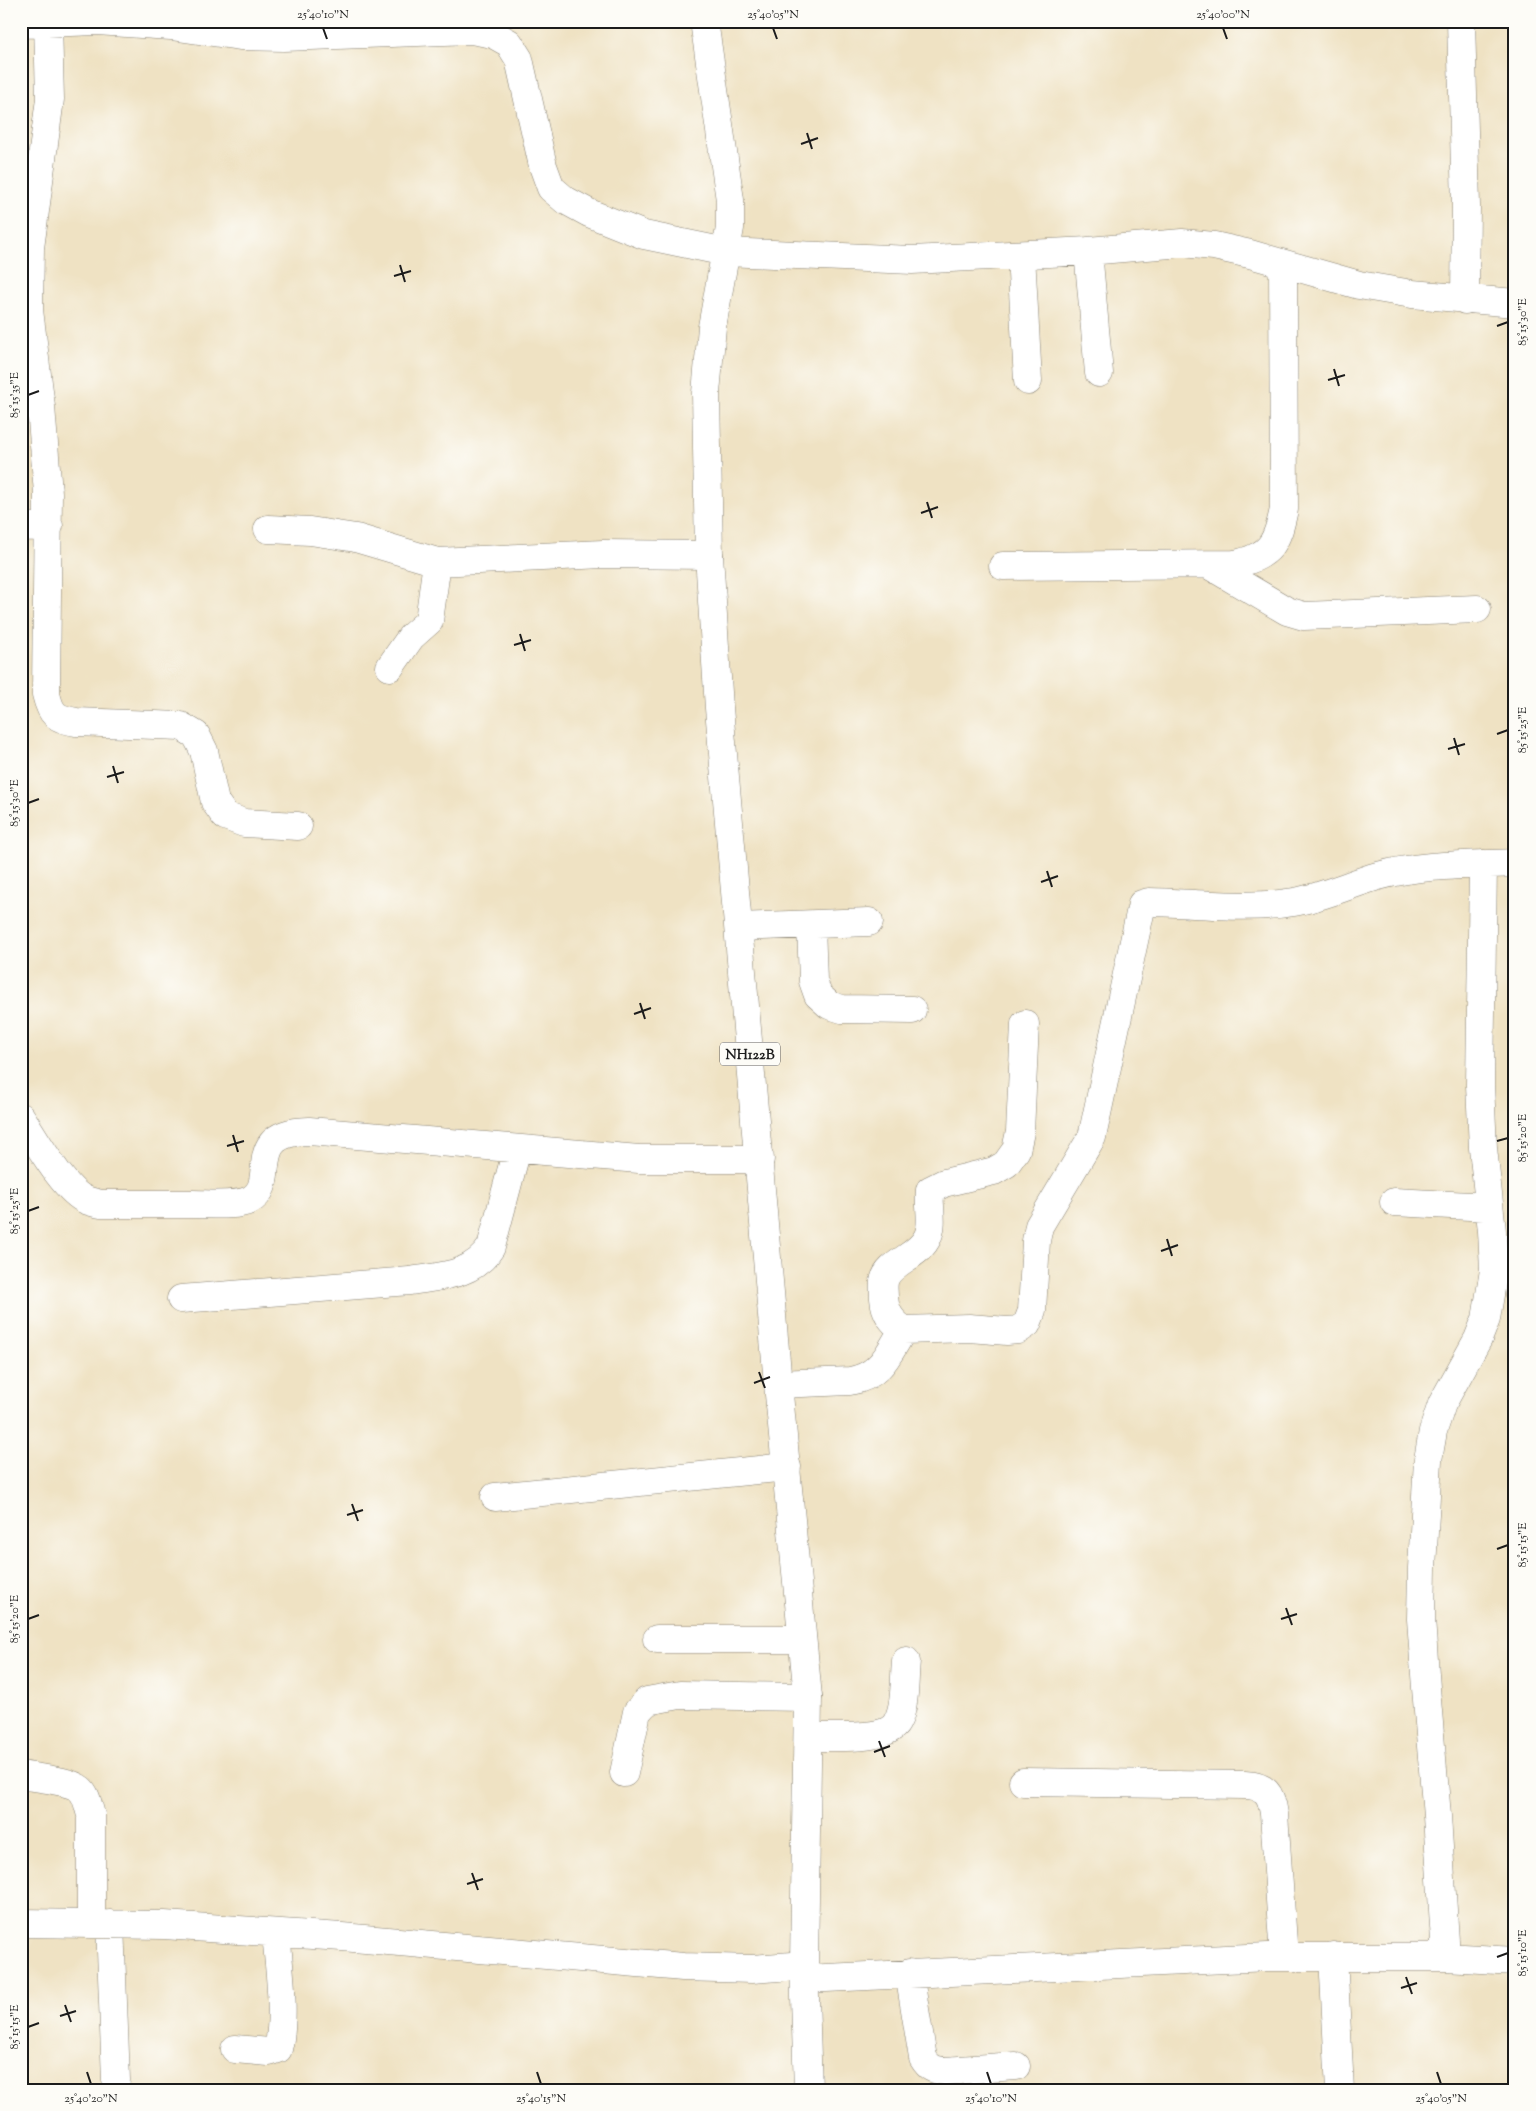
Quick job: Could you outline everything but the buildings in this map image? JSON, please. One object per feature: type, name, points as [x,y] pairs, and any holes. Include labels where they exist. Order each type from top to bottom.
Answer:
[{"type":"main road","points":[[298,826],[244,823],[225,816],[215,802],[204,752],[196,735],[181,726],[76,722],[60,719],[50,710],[46,694],[49,526],[44,444],[29,310],[30,248],[50,99],[34,23],[96,21],[207,26],[240,36],[284,37],[471,30],[493,34],[509,42],[519,59],[543,166],[551,188],[565,200],[589,214],[626,229],[644,235],[726,252],[912,260],[1088,251],[1182,243],[1214,246],[1359,285],[1412,294],[1515,304]]},
{"type":"main road","points":[[1461,21],[1466,206],[1465,300]]},
{"type":"main road","name":"NH122B","points":[[708,22],[730,200],[730,228],[712,327],[706,393],[709,554],[719,708],[760,1159],[778,1384],[808,1697],[809,1736],[804,1859],[804,1972],[808,2090]]},
{"type":"main road","points":[[1088,251],[1099,373]]},
{"type":"main road","points":[[1020,255],[1028,381]]},
{"type":"main road","points":[[1003,566],[1235,564],[1254,560],[1268,550],[1279,533],[1284,509],[1284,264]]},
{"type":"main road","points":[[21,527],[49,526]]},
{"type":"main road","points":[[268,530],[310,531],[356,538],[436,562],[603,554],[709,554]]},
{"type":"main road","points":[[390,668],[411,637],[429,621],[436,562]]},
{"type":"main road","points":[[1209,565],[1287,611],[1304,616],[1477,608]]},
{"type":"main road","points":[[1025,1024],[1020,1132],[1016,1150],[1006,1164],[994,1171],[944,1183],[930,1190],[931,1226],[928,1237],[919,1250],[886,1275],[884,1283],[887,1313],[891,1320],[903,1330],[968,1328],[1007,1331],[1018,1330],[1027,1324],[1032,1311],[1036,1241],[1039,1226],[1092,1137],[1097,1123],[1139,911],[1142,904],[1149,902],[1244,904],[1294,902],[1388,874],[1440,867],[1515,863]]},
{"type":"main road","points":[[1446,1957],[1421,1619],[1428,1460],[1433,1431],[1442,1404],[1478,1339],[1486,1320],[1494,1270],[1483,1148],[1480,1085],[1483,864]]},
{"type":"main road","points":[[739,927],[869,922]]},
{"type":"main road","points":[[811,925],[813,981],[818,995],[828,1005],[842,1009],[912,1010]]},
{"type":"main road","points":[[21,1117],[71,1188],[85,1200],[101,1204],[213,1204],[250,1200],[260,1192],[270,1146],[278,1137],[293,1132],[309,1131],[639,1159],[760,1159]]},
{"type":"main road","points":[[181,1299],[410,1281],[446,1276],[471,1268],[484,1258],[491,1247],[517,1149]]},
{"type":"main road","points":[[1394,1202],[1489,1207]]},
{"type":"main road","points":[[778,1384],[861,1379],[878,1370],[903,1330]]},
{"type":"main road","points":[[495,1497],[786,1468]]},
{"type":"main road","points":[[657,1638],[802,1639]]},
{"type":"main road","points":[[809,1736],[871,1736],[888,1732],[897,1724],[902,1710],[906,1661]]},
{"type":"main road","points":[[624,1773],[637,1712],[647,1701],[680,1695],[808,1697]]},
{"type":"main road","points":[[21,1775],[69,1784],[80,1790],[87,1800],[91,1815],[116,2080]]},
{"type":"main road","points":[[1023,1782],[1244,1785],[1257,1786],[1265,1790],[1272,1800],[1273,1807],[1284,1957]]},
{"type":"main road","points":[[21,1923],[101,1923],[276,1933],[683,1967],[804,1972],[909,1973],[1333,1956],[1446,1957],[1515,1961]]},
{"type":"main road","points":[[235,2049],[269,2052],[278,2049],[281,2040],[276,1933]]},
{"type":"main road","points":[[1333,1956],[1340,2090]]},
{"type":"main road","points":[[909,1973],[923,2058],[927,2066],[934,2070],[945,2071],[1016,2066]]}]
